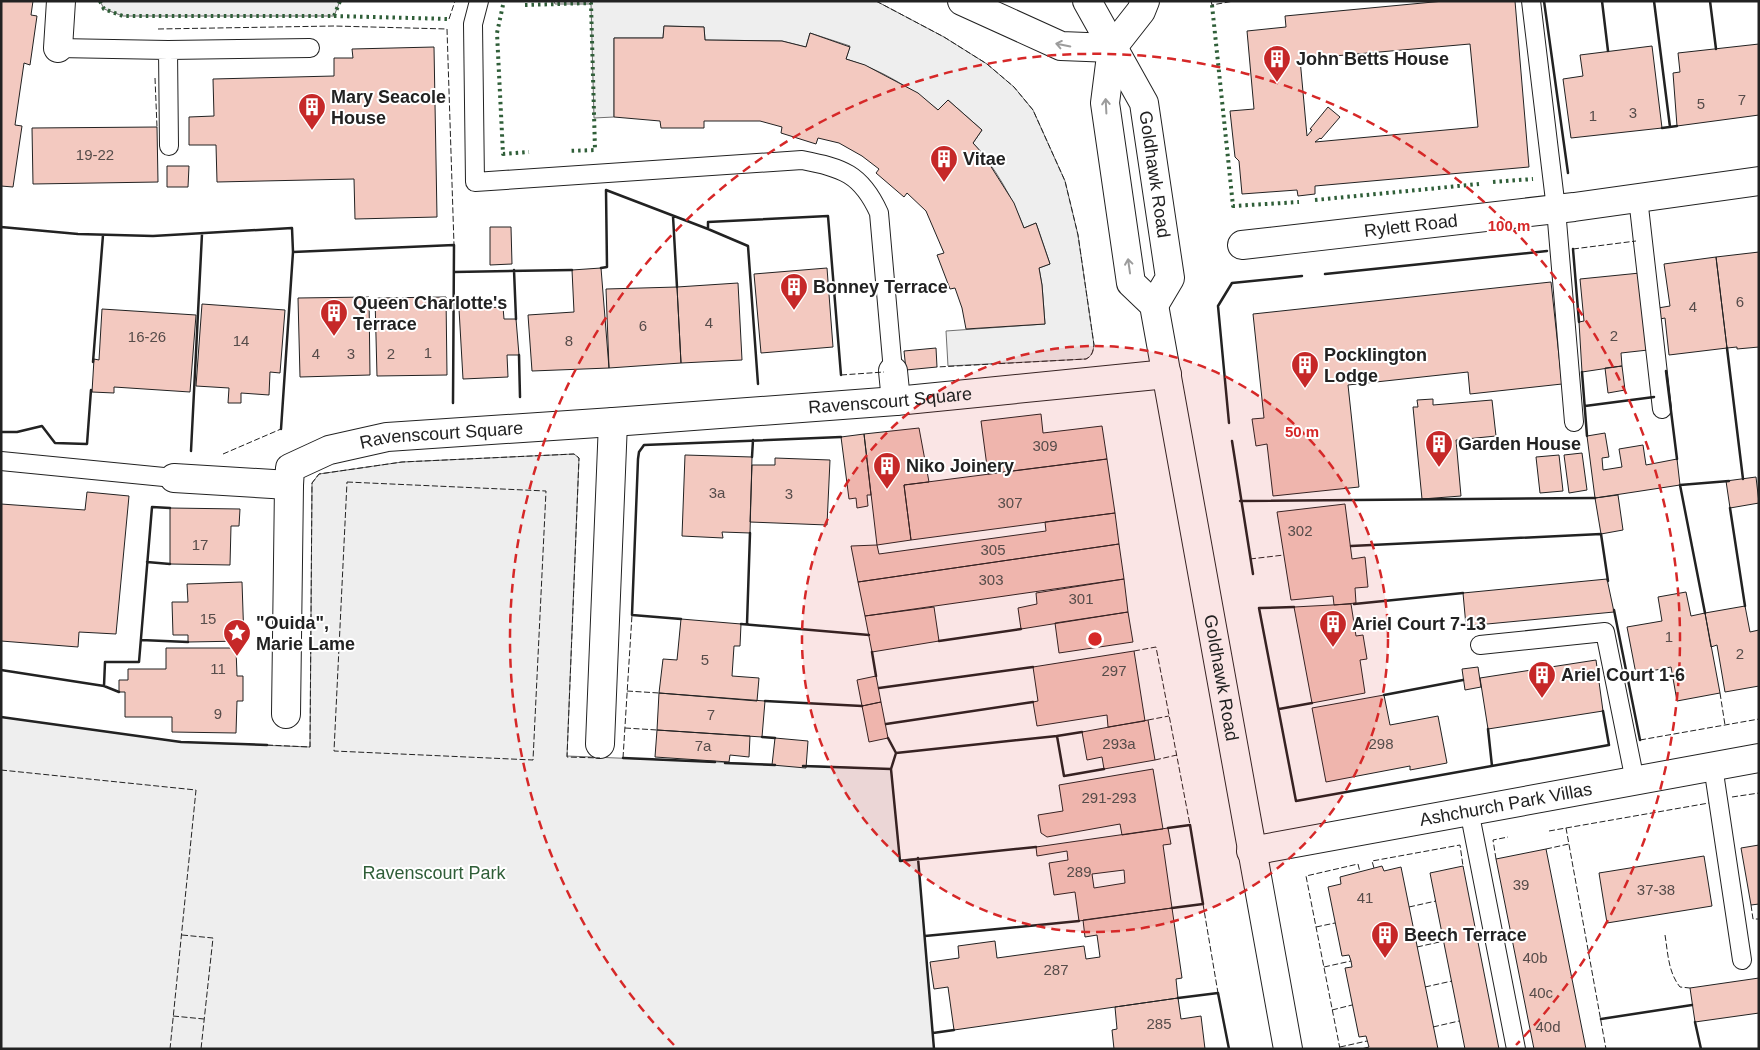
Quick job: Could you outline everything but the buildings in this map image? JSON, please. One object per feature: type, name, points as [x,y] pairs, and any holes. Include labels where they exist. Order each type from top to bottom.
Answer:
[{"type":"street","points":[[58,48],[61,1]]},
{"type":"street","points":[[962,1],[1061,46],[1112,48]]},
{"type":"street","name":"Goldhawk Road","points":[[1087,1],[1144,103],[1170,278],[1154,305],[1288,1049]]},
{"type":"street","points":[[1146,1],[1141,12],[1112,48],[1105,103],[1131,283],[1154,305]]},
{"type":"street","name":"Rylett Road","points":[[1242,245],[1556,209],[1759,181]]},
{"type":"street","points":[[893,372],[896,401]]},
{"type":"street","name":"Ravenscourt Square","points":[[286,714],[290,468],[329,450],[386,437],[896,401],[1167,374]]},
{"type":"street","points":[[600,744],[613,422]]},
{"type":"street","points":[[174,478],[290,485]]},
{"type":"street","name":"Ashchurch Park Villas","points":[[1251,851],[1759,758]]},
{"type":"lane","points":[[479,1],[472,24],[475,182],[802,160],[828,165],[861,182],[872,197],[879,213],[893,372]]},
{"type":"lane","points":[[1531,1],[1556,209],[1574,422]]},
{"type":"lane","points":[[58,48],[168,50],[310,48]]},
{"type":"lane","points":[[168,50],[169,146]]},
{"type":"lane","points":[[1638,198],[1662,409]]},
{"type":"lane","points":[[1,461],[174,478]]},
{"type":"lane","points":[[1480,645],[1605,632],[1635,781]]},
{"type":"lane","points":[[1713,766],[1742,960]]},
{"type":"lane","points":[[1470,810],[1516,1049]]},
{"type":"green space","points":[[100,1],[340,1],[334,16],[123,16],[104,9]]},
{"type":"green space","points":[[554,1],[876,1],[944,37],[987,64],[1014,87],[1033,110],[1065,181],[1078,235],[1094,345],[1093,352],[1086,359],[948,366],[946,331],[1045,324],[1039,268],[1050,264],[1036,223],[1024,228],[1002,183],[989,162],[973,143],[982,130],[948,100],[938,110],[895,80],[871,68],[846,59],[850,46],[810,33],[806,47],[782,41],[705,40],[704,27],[664,26],[663,38],[614,38],[614,117],[594,118],[591,4],[555,4]]},
{"type":"green space","name":"Ravenscourt Park","points":[[574,454],[579,458],[567,756],[891,769],[900,860],[918,858],[934,1049],[1,1049],[1,717],[181,742],[310,747],[312,483],[319,474],[402,462]]},
{"type":"hedge","points":[[100,1],[104,9],[123,16],[334,16],[340,1]]},
{"type":"hedge","points":[[525,5],[591,3],[595,150],[568,151]]},
{"type":"hedge","points":[[503,5],[497,33],[503,154],[529,152]]},
{"type":"hedge","points":[[1212,5],[1233,206],[1299,202]]},
{"type":"hedge","points":[[334,16],[449,19]]},
{"type":"hedge","points":[[1493,182],[1533,179]]},
{"type":"hedge","points":[[1315,200],[1479,184]]},
{"type":"fence","points":[[449,19],[455,1]]},
{"type":"fence","points":[[876,1],[944,37],[987,64],[1014,87],[1033,110],[1065,181],[1078,235],[1094,345],[1090,357],[1086,359],[937,367]]},
{"type":"fence","points":[[1211,1],[1212,5],[1234,1]]},
{"type":"fence","points":[[158,29],[334,26],[447,29],[454,245]]},
{"type":"fence","points":[[155,78],[157,127]]},
{"type":"fence","points":[[1573,249],[1636,241]]},
{"type":"fence","points":[[841,375],[884,372]]},
{"type":"fence","points":[[223,454],[281,429]]},
{"type":"fence","points":[[267,745],[310,747],[312,483],[319,474],[402,462],[574,454],[579,458],[567,757],[600,758]]},
{"type":"fence","points":[[347,482],[546,491],[533,760],[334,751],[347,482]]},
{"type":"fence","points":[[1250,559],[1284,555]]},
{"type":"fence","points":[[623,758],[632,615]]},
{"type":"fence","points":[[1134,651],[1156,647],[1190,825]]},
{"type":"fence","points":[[627,691],[659,693]]},
{"type":"fence","points":[[1720,693],[1725,725]]},
{"type":"fence","points":[[1148,720],[1169,716]]},
{"type":"fence","points":[[1640,740],[1759,719]]},
{"type":"fence","points":[[625,728],[657,730]]},
{"type":"fence","points":[[1155,760],[1177,755]]},
{"type":"fence","points":[[1,770],[196,790],[170,1049]]},
{"type":"fence","points":[[1732,797],[1759,793]]},
{"type":"fence","points":[[1566,828],[1709,803]]},
{"type":"fence","points":[[1549,831],[1566,828],[1606,1049]]},
{"type":"fence","points":[[1496,859],[1493,840],[1508,837]]},
{"type":"fence","points":[[1546,849],[1569,844]]},
{"type":"fence","points":[[1374,868],[1372,861],[1460,845],[1463,866]]},
{"type":"fence","points":[[1340,1049],[1306,876],[1358,864],[1360,872]]},
{"type":"fence","points":[[1409,907],[1436,901]]},
{"type":"fence","points":[[1203,904],[1218,993]]},
{"type":"fence","points":[[1751,905],[1753,919],[1759,919]]},
{"type":"fence","points":[[1316,927],[1335,923]]},
{"type":"fence","points":[[182,935],[213,938],[201,1049]]},
{"type":"fence","points":[[1665,935],[1673,975],[1680,987],[1690,988]]},
{"type":"fence","points":[[1417,947],[1444,941]]},
{"type":"fence","points":[[1324,967],[1351,961]]},
{"type":"fence","points":[[1425,987],[1452,981]]},
{"type":"fence","points":[[1332,1010],[1352,1005]]},
{"type":"fence","points":[[173,1016],[204,1019]]},
{"type":"fence","points":[[1433,1027],[1459,1021]]},
{"type":"fence","points":[[1340,1047],[1367,1041]]},
{"type":"wall","points":[[1544,1],[1568,173]]},
{"type":"wall","points":[[1602,1],[1608,51]]},
{"type":"wall","points":[[1654,1],[1670,127]]},
{"type":"wall","points":[[1710,1],[1716,49]]},
{"type":"wall","points":[[1662,128],[1677,126]]},
{"type":"wall","points":[[601,268],[607,267],[606,190],[708,229],[708,222],[828,216],[841,375]]},
{"type":"wall","points":[[673,216],[677,287]]},
{"type":"wall","points":[[1,227],[78,234],[153,236],[292,228],[293,252],[454,245],[453,403]]},
{"type":"wall","points":[[708,229],[748,246],[758,384]]},
{"type":"wall","points":[[191,451],[202,234]]},
{"type":"wall","points":[[93,362],[103,235]]},
{"type":"wall","points":[[1573,249],[1579,322]]},
{"type":"wall","points":[[1325,274],[1547,251]]},
{"type":"wall","points":[[281,429],[293,252]]},
{"type":"wall","points":[[514,270],[516,319]]},
{"type":"wall","points":[[454,272],[572,270]]},
{"type":"wall","points":[[1229,423],[1218,306],[1232,283],[1302,276]]},
{"type":"wall","points":[[1727,348],[1743,479]]},
{"type":"wall","points":[[519,355],[520,397]]},
{"type":"wall","points":[[1666,371],[1677,459]]},
{"type":"wall","points":[[1582,372],[1587,436]]},
{"type":"wall","points":[[1,432],[17,432],[42,426],[55,443],[87,444],[91,390]]},
{"type":"wall","points":[[1585,406],[1654,397]]},
{"type":"wall","points":[[681,619],[632,615],[638,459],[639,452],[644,445],[841,437]]},
{"type":"wall","points":[[752,457],[753,440]]},
{"type":"wall","points":[[1232,441],[1253,574]]},
{"type":"wall","points":[[1705,613],[1680,485],[1729,481]]},
{"type":"wall","points":[[1240,501],[1595,498]]},
{"type":"wall","points":[[1,670],[104,686],[105,662],[139,662],[152,507],[170,508]]},
{"type":"wall","points":[[1730,508],[1745,606]]},
{"type":"wall","points":[[747,624],[750,533]]},
{"type":"wall","points":[[1351,546],[1601,534],[1608,581]]},
{"type":"wall","points":[[147,562],[170,564]]},
{"type":"wall","points":[[1354,604],[1463,593]]},
{"type":"wall","points":[[1294,607],[1259,608],[1296,801],[1609,745],[1603,711]]},
{"type":"wall","points":[[1614,610],[1640,740]]},
{"type":"wall","points":[[741,624],[869,635]]},
{"type":"wall","points":[[939,641],[1021,629]]},
{"type":"wall","points":[[141,640],[188,642]]},
{"type":"wall","points":[[872,652],[876,676]]},
{"type":"wall","points":[[879,688],[1033,667]]},
{"type":"wall","points":[[1384,695],[1463,680]]},
{"type":"wall","points":[[104,686],[119,692]]},
{"type":"wall","points":[[765,701],[862,706]]},
{"type":"wall","points":[[886,724],[1033,702]]},
{"type":"wall","points":[[1279,709],[1312,703]]},
{"type":"wall","points":[[1,717],[181,742],[267,745]]},
{"type":"wall","points":[[1488,729],[1492,766]]},
{"type":"wall","points":[[896,753],[1082,732]]},
{"type":"wall","points":[[1057,736],[1064,776],[1104,769]]},
{"type":"wall","points":[[762,737],[775,738]]},
{"type":"wall","points":[[888,738],[896,753],[891,769],[900,861],[1036,847]]},
{"type":"wall","points":[[623,758],[715,762]]},
{"type":"wall","points":[[725,763],[775,765]]},
{"type":"wall","points":[[803,766],[891,769]]},
{"type":"wall","points":[[1168,828],[1190,825],[1203,904],[1172,908]]},
{"type":"wall","points":[[918,858],[934,1049]]},
{"type":"wall","points":[[925,936],[1079,921]]},
{"type":"wall","points":[[1178,998],[1218,993],[1229,1049]]},
{"type":"wall","points":[[1601,1019],[1692,1005]]},
{"type":"wall","points":[[1695,1022],[1701,1049]]},
{"type":"wall","points":[[933,1033],[954,1030]]},
{"type":"place","name":"John Betts House","points":[[1277,83]]},
{"type":"place","name":"Mary Seacole House","points":[[312,131]]},
{"type":"place","name":"Vitae","points":[[944,183]]},
{"type":"place","name":"Bonney Terrace","points":[[794,311]]},
{"type":"place","name":"Queen Charlotte's Terrace","points":[[334,337]]},
{"type":"place","name":"Pocklington Lodge","points":[[1305,389]]},
{"type":"place","name":"Garden House","points":[[1439,468]]},
{"type":"place","name":"Niko Joinery","points":[[887,490]]},
{"type":"place","name":"Ariel Court 7-13","points":[[1333,648]]},
{"type":"place","name":"\"Ouida\", Marie Lame","points":[[237,657]]},
{"type":"place","name":"Ariel Court 1-6","points":[[1542,699]]},
{"type":"place","name":"Beech Terrace","points":[[1385,959]]}]
